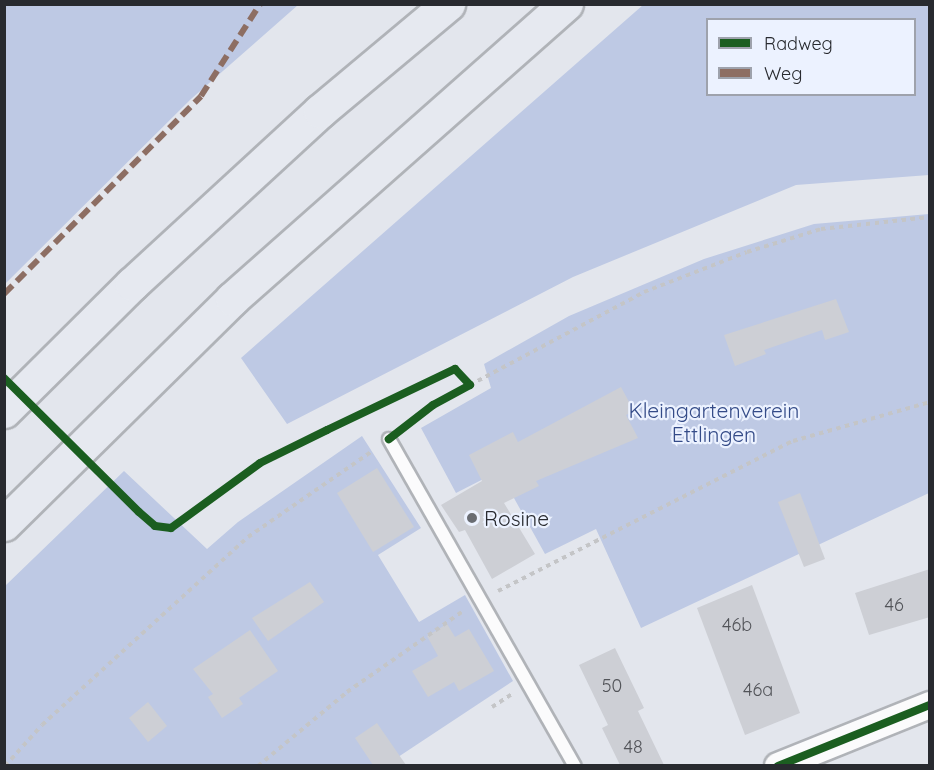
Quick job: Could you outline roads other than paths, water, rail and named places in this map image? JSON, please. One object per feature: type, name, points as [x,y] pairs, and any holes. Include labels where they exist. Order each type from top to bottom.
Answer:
[{"type":"highway","points":[[4,411],[132,284],[320,111],[448,4]]},
{"type":"highway","points":[[4,524],[232,299],[566,4]]},
{"type":"street","points":[[778,765],[930,705]]},
{"type":"lane","points":[[389,439],[575,765]]},
{"type":"place","name":"Rosine","points":[[472,518]]},
{"type":"park label","name":"Kleingartenverein Ettlingen","points":[[714,422]]}]
